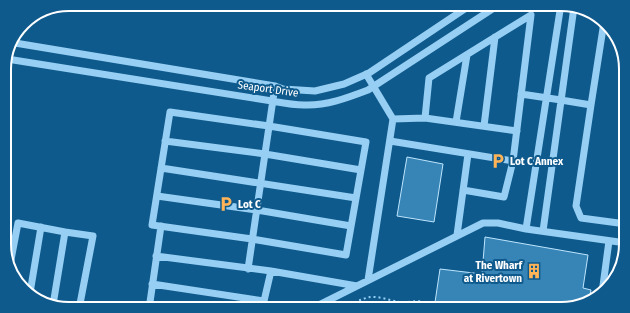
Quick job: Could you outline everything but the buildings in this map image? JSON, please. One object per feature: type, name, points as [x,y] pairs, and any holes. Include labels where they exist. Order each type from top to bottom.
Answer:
[{"type":"street","name":"Seaport Drive","points":[[17,43],[275,86],[283,89],[315,91],[344,84],[366,74],[461,11]]},
{"type":"street","name":"Seaport Drive","points":[[12,60],[272,101],[303,105],[322,104],[348,98],[368,90],[489,11]]},
{"type":"street","points":[[526,230],[560,11]]},
{"type":"street","points":[[543,231],[573,12]]},
{"type":"street","points":[[425,118],[430,78],[531,15],[513,161],[504,197],[463,190]]},
{"type":"street","points":[[603,29],[576,206],[581,218],[619,223]]},
{"type":"street","points":[[484,126],[495,37]]},
{"type":"street","points":[[456,122],[467,55]]},
{"type":"street","points":[[366,74],[393,119],[368,280]]},
{"type":"street","points":[[248,269],[275,86]]},
{"type":"street","points":[[521,94],[591,105]]},
{"type":"street","points":[[170,112],[366,142],[346,255],[252,239],[152,225],[165,141],[170,112]]},
{"type":"street","points":[[393,119],[425,118],[517,131]]},
{"type":"street","points":[[165,141],[265,154],[361,170]]},
{"type":"street","points":[[390,141],[513,161]]},
{"type":"street","points":[[457,235],[468,154]]},
{"type":"street","points":[[161,168],[356,198]]},
{"type":"street","points":[[157,196],[257,210],[351,226]]},
{"type":"street","points":[[325,302],[483,222],[498,223],[526,230],[543,231],[619,242]]},
{"type":"street","points":[[12,255],[18,223],[93,236],[80,302]]},
{"type":"street","points":[[150,302],[161,226]]},
{"type":"street","points":[[31,288],[41,227]]},
{"type":"street","points":[[54,300],[65,232]]},
{"type":"street","points":[[603,284],[610,241]]},
{"type":"street","points":[[156,256],[271,271],[357,286]]},
{"type":"street","points":[[152,284],[264,301],[271,271]]},
{"type":"path","points":[[356,302],[371,297],[399,302]]},
{"type":"path","points":[[406,302],[422,302]]},
{"type":"place","name":"Lot C Annex","points":[[498,161]]},
{"type":"place","name":"Lot C","points":[[226,204]]},
{"type":"place","name":"The Wharf at Rivertown","points":[[534,271]]}]
